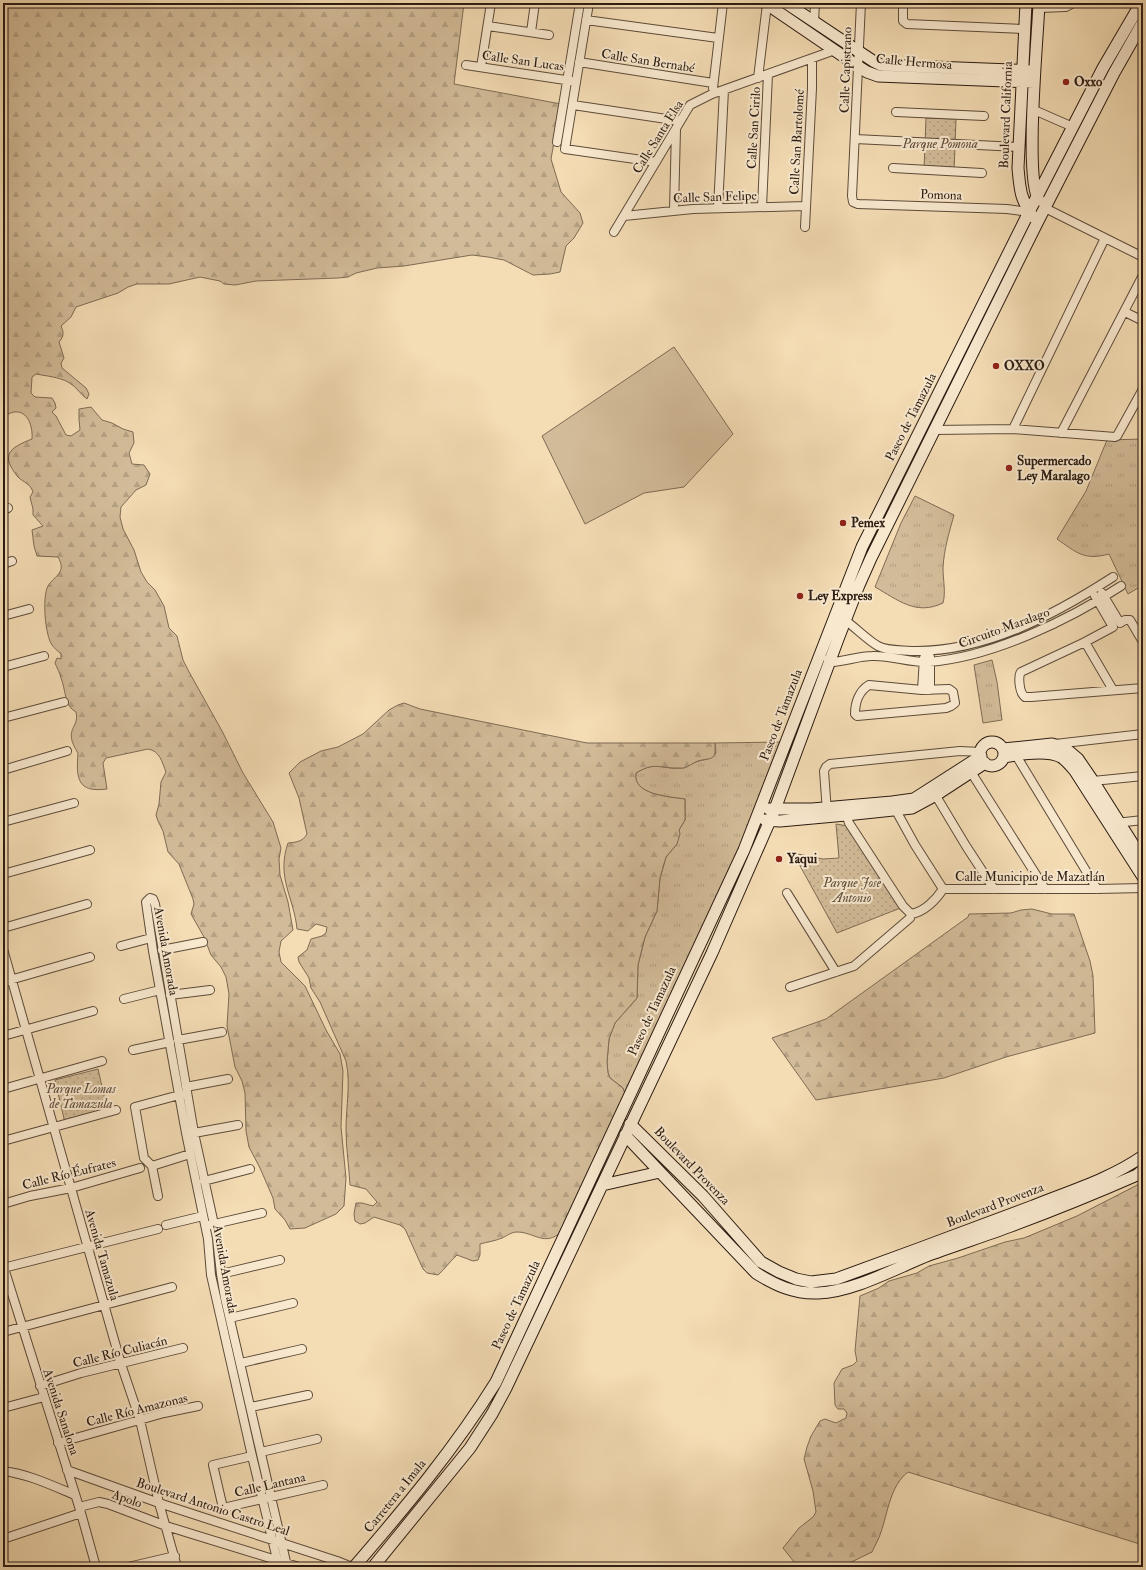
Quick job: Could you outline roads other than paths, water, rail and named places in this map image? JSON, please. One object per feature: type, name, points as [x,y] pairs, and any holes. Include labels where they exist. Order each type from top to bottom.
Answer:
[{"type":"main road","name":"Calle Hermosa","points":[[786,3],[881,65],[1034,71]]},
{"type":"main road","name":"Boulevard California","points":[[1026,3],[1018,168],[1023,202],[1037,223]]},
{"type":"main road","name":"Paseo de Tamazula","points":[[456,1442],[496,1382],[730,881],[761,808],[835,612],[874,519],[939,394],[1029,212],[1103,68],[1141,3]]},
{"type":"main road","name":"Calle Hermosa","points":[[766,4],[859,67],[878,76],[1034,82]]},
{"type":"main road","name":"Boulevard California","points":[[1037,198],[1034,182],[1032,136],[1034,71],[1039,5]]},
{"type":"main road","name":"Paseo de Tamazula","points":[[373,1567],[470,1448],[492,1414],[506,1388],[712,953],[775,809],[859,585],[871,558],[1037,223],[1114,73],[1143,22]]},
{"type":"main road","points":[[1037,198],[1046,208]]},
{"type":"main road","points":[[939,394],[950,399]]},
{"type":"main road","points":[[871,558],[877,529],[874,519]]},
{"type":"main road","points":[[934,792],[971,772],[982,757],[984,745],[991,742],[998,743],[1009,752],[1055,755],[1067,761],[1143,860]]},
{"type":"main road","points":[[982,757],[989,765],[996,765],[1009,752],[1052,744],[1065,748],[1072,753],[1078,759],[1092,781],[1143,878]]},
{"type":"main road","points":[[756,820],[770,820],[845,810],[919,805],[934,792],[982,757]]},
{"type":"main road","points":[[761,808],[812,809],[827,812]]},
{"type":"main road","name":"Boulevard Provenza","points":[[630,1124],[688,1181],[761,1262],[796,1279],[811,1282],[836,1279],[907,1259],[1011,1226],[1101,1191],[1137,1175],[1143,1170]]},
{"type":"main road","name":"Boulevard Provenza","points":[[625,1135],[756,1273],[780,1286],[801,1293],[835,1292],[857,1284],[907,1259],[1096,1180],[1129,1165],[1143,1156]]},
{"type":"main road","name":"Boulevard Provenza","points":[[602,1185],[660,1172]]},
{"type":"main road","points":[[1096,1180],[1101,1191]]},
{"type":"main road","points":[[722,1238],[732,1229]]},
{"type":"main road","name":"Carretera a Imala","points":[[353,1567],[387,1529],[456,1442]]},
{"type":"street","points":[[481,67],[491,3]]},
{"type":"street","points":[[531,32],[535,3]]},
{"type":"street","points":[[580,3],[572,81],[572,105],[566,149],[656,162]]},
{"type":"street","points":[[557,142],[572,81],[579,62],[588,3]]},
{"type":"street","points":[[712,94],[723,3]]},
{"type":"street","points":[[814,22],[815,3]]},
{"type":"street","name":"Calle Capistrano","points":[[853,202],[852,196],[861,3]]},
{"type":"street","points":[[904,3],[904,22],[907,24],[1024,29]]},
{"type":"street","points":[[1039,5],[1066,7],[1073,3]]},
{"type":"street","points":[[758,78],[766,4]]},
{"type":"street","points":[[586,20],[718,38]]},
{"type":"street","points":[[488,26],[549,34]]},
{"type":"street","name":"Calle Santa Elsa","points":[[614,232],[690,105],[712,94],[835,50]]},
{"type":"street","name":"Calle San Bartolomé","points":[[805,227],[812,88],[812,59]]},
{"type":"street","name":"Calle San Bernabé","points":[[579,62],[713,83]]},
{"type":"street","name":"Calle San Lucas","points":[[466,65],[572,81]]},
{"type":"street","name":"Calle San Cirilo","points":[[762,207],[768,74]]},
{"type":"street","points":[[718,208],[724,90]]},
{"type":"street","points":[[572,105],[678,124],[674,210]]},
{"type":"street","points":[[1034,110],[1073,127]]},
{"type":"street","points":[[896,112],[984,116]]},
{"type":"street","points":[[855,139],[1018,147]]},
{"type":"street","points":[[893,168],[982,173]]},
{"type":"street","name":"Pomona","points":[[853,202],[858,204],[1007,209],[1029,212]]},
{"type":"street","name":"Calle San Felipe","points":[[624,216],[674,210],[806,206]]},
{"type":"street","points":[[1046,208],[1143,257]]},
{"type":"street","points":[[1013,429],[1105,238]]},
{"type":"street","points":[[1061,433],[1143,276]]},
{"type":"street","points":[[1125,312],[1143,321]]},
{"type":"street","points":[[934,430],[1013,429],[1091,436],[1117,436],[1143,389]]},
{"type":"street","points":[[3,564],[12,561]]},
{"type":"street","name":"Circuito Maralago","points":[[830,662],[846,661],[870,656],[927,651],[967,645],[987,639],[1059,610],[1113,577]]},
{"type":"street","name":"Circuito Maralago","points":[[835,612],[878,646],[897,654],[927,662],[970,655],[991,648],[1072,615],[1121,586]]},
{"type":"street","points":[[1095,589],[1116,625]]},
{"type":"street","points":[[3,616],[28,609]]},
{"type":"street","points":[[1143,642],[1130,620],[1125,620],[1085,642],[1021,672],[1019,677],[1023,695],[1031,698],[1143,688]]},
{"type":"street","points":[[987,639],[986,645],[991,648]]},
{"type":"street","points":[[870,656],[874,642]]},
{"type":"street","points":[[1085,642],[1113,690]]},
{"type":"street","points":[[967,645],[970,649],[970,655]]},
{"type":"street","points":[[821,650],[830,662]]},
{"type":"street","points":[[926,690],[927,651]]},
{"type":"street","points":[[3,667],[44,656]]},
{"type":"street","points":[[869,686],[926,690],[949,689],[953,692],[955,703],[946,708],[860,717],[855,714],[855,709],[861,691],[869,686]]},
{"type":"street","points":[[3,718],[64,702]]},
{"type":"street","points":[[1052,744],[1143,734]]},
{"type":"street","points":[[3,770],[67,751]]},
{"type":"street","points":[[827,812],[824,771],[830,764],[960,751],[982,757]]},
{"type":"street","points":[[1009,752],[1097,889]]},
{"type":"street","points":[[971,772],[1045,889]]},
{"type":"street","points":[[1092,781],[1143,776]]},
{"type":"street","points":[[934,792],[994,889]]},
{"type":"street","points":[[3,822],[74,803]]},
{"type":"street","points":[[894,806],[943,889]]},
{"type":"street","points":[[845,810],[849,823],[898,899],[911,914]]},
{"type":"street","points":[[1114,824],[1143,820]]},
{"type":"street","points":[[3,874],[90,850]]},
{"type":"street","name":"Calle Municipio de Mazatlán","points":[[790,987],[856,964],[910,918],[911,914],[922,910],[939,896],[943,889],[1143,888]]},
{"type":"street","points":[[787,893],[836,972]]},
{"type":"street","name":"Avenida Amorada","points":[[174,1041],[170,995],[155,904],[153,899],[150,898],[146,902],[160,990],[174,1041],[217,1238],[221,1274],[233,1334],[241,1363],[286,1562]]},
{"type":"street","points":[[3,928],[87,904]]},
{"type":"street","points":[[121,946],[151,938]]},
{"type":"street","points":[[162,950],[203,942]]},
{"type":"street","name":"Avenida Tamazula","points":[[3,949],[121,1364],[140,1420],[159,1503],[178,1567]]},
{"type":"street","points":[[3,982],[90,957]]},
{"type":"street","points":[[155,962],[164,961]]},
{"type":"street","points":[[124,999],[160,990]]},
{"type":"street","points":[[170,995],[210,990]]},
{"type":"street","points":[[3,1036],[93,1011]]},
{"type":"street","points":[[133,1050],[222,1032]]},
{"type":"street","points":[[3,1089],[102,1061]]},
{"type":"street","points":[[158,1196],[152,1166],[144,1158],[136,1107],[184,1091],[228,1079]]},
{"type":"street","name":"Avenida Amorada","points":[[184,1091],[190,1154],[208,1239],[211,1275],[277,1559]]},
{"type":"street","points":[[3,1141],[116,1110]]},
{"type":"street","points":[[194,1133],[238,1125]]},
{"type":"street","points":[[152,1166],[190,1154]]},
{"type":"street","name":"Calle Río Éufrates","points":[[3,1204],[30,1196],[71,1188],[140,1168]]},
{"type":"street","points":[[204,1181],[250,1169]]},
{"type":"street","points":[[205,1226],[262,1213]]},
{"type":"street","points":[[166,1225],[203,1216]]},
{"type":"street","points":[[3,1267],[158,1229]]},
{"type":"street","points":[[221,1274],[280,1260]]},
{"type":"street","name":"Avenida Sanalona","points":[[3,1267],[80,1510],[96,1567]]},
{"type":"street","points":[[3,1332],[172,1286]]},
{"type":"street","points":[[230,1318],[293,1304]]},
{"type":"street","points":[[225,1336],[233,1334]]},
{"type":"street","name":"Calle Río Culiacán","points":[[40,1386],[81,1373],[183,1348]]},
{"type":"street","points":[[241,1363],[302,1349]]},
{"type":"street","points":[[251,1408],[308,1395]]},
{"type":"street","points":[[3,1408],[44,1397]]},
{"type":"street","name":"Calle Río Amazonas","points":[[58,1443],[140,1420],[198,1406]]},
{"type":"street","points":[[261,1452],[317,1439]]},
{"type":"street","name":"Calle Lantana","points":[[252,1456],[213,1465],[223,1508],[323,1485]]},
{"type":"street","name":"Boulevard Antonio Castro Leal","points":[[67,1470],[159,1503],[337,1560],[353,1567]]},
{"type":"street","points":[[3,1471],[35,1478],[75,1495]]},
{"type":"street","name":"Apolo","points":[[3,1539],[99,1502],[166,1526]]},
{"type":"street","points":[[267,1515],[276,1514]]},
{"type":"street","points":[[166,1526],[299,1567]]},
{"type":"street","points":[[128,1567],[175,1556]]},
{"type":"place","name":"Oxxo","points":[[1066,82]]},
{"type":"place","name":"OXXO","points":[[996,366]]},
{"type":"place","name":"Supermercado Ley Maralago","points":[[1009,468]]},
{"type":"place","name":"Pemex","points":[[843,523]]},
{"type":"place","name":"Ley Express","points":[[800,596]]},
{"type":"place","name":"Yaqui","points":[[779,859]]},
{"type":"park label","name":"Parque Pomona","points":[[940,144]]},
{"type":"park label","name":"Parque Jose Antonio","points":[[852,890]]},
{"type":"park label","name":"Parque Lomas de Tamazula","points":[[81,1096]]}]
